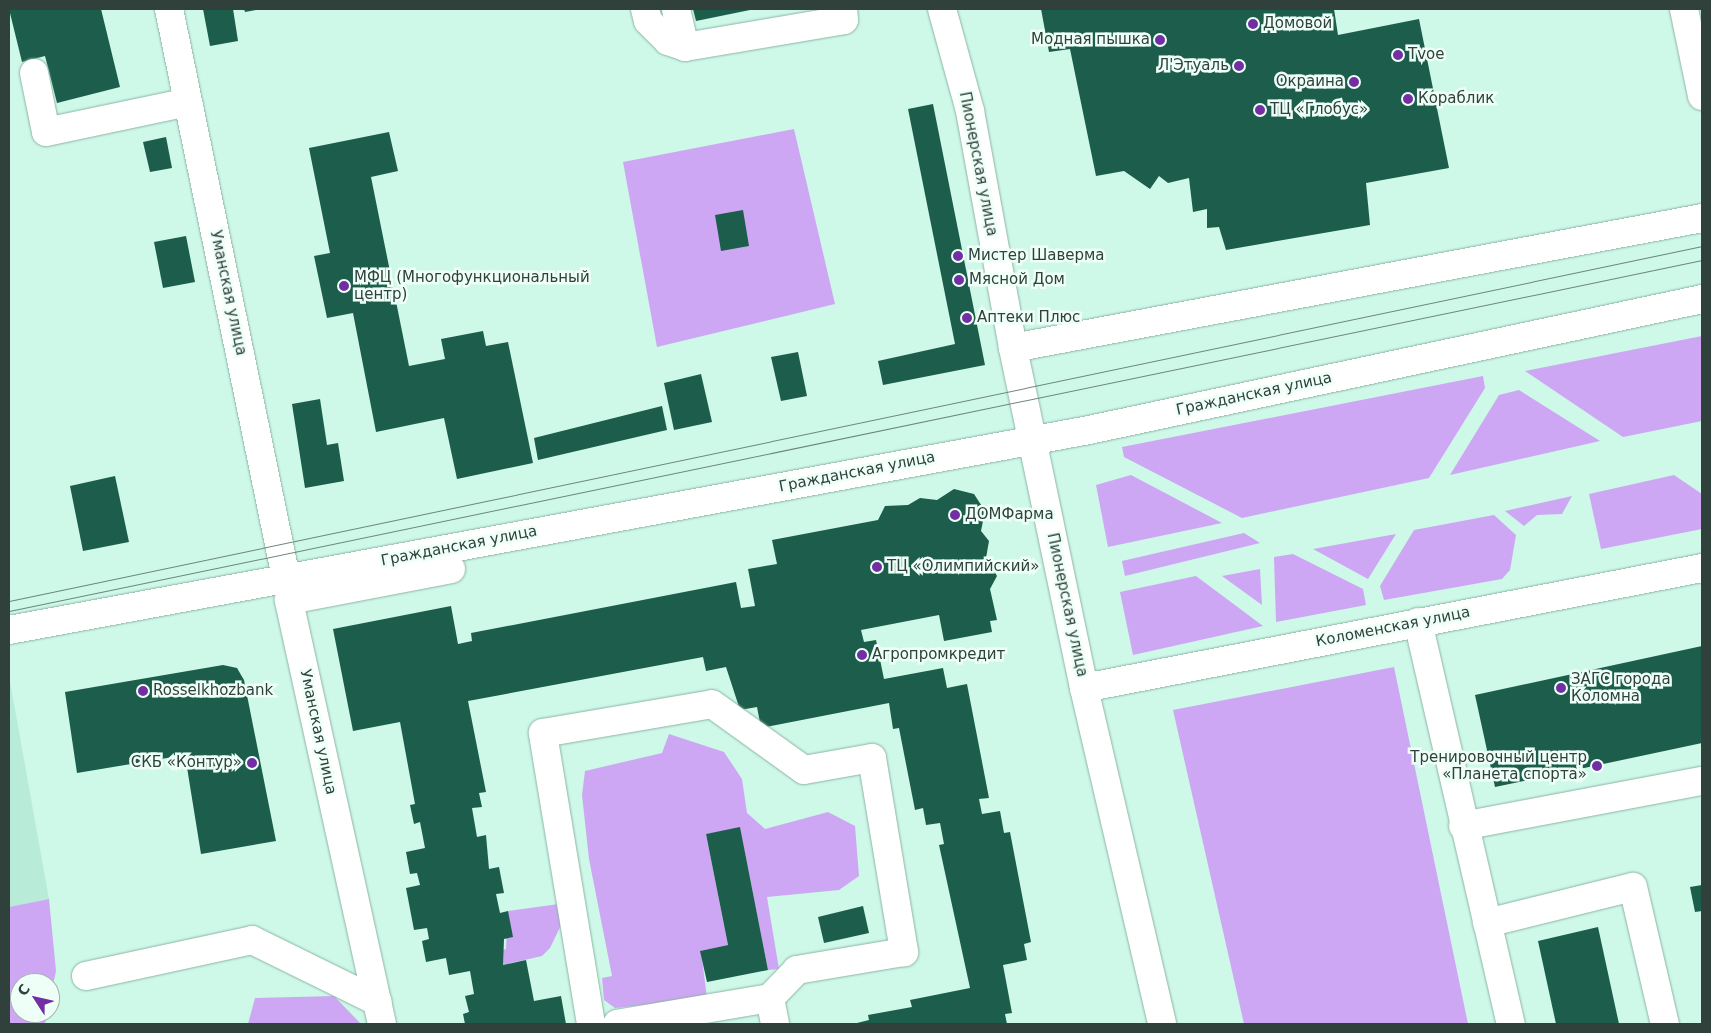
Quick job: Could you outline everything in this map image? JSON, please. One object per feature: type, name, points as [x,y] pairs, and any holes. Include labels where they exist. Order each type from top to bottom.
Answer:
[{"type":"street","name":"Уманская улица","points":[[169,9],[286,578]]},
{"type":"street","points":[[645,9],[648,21],[668,41],[685,47],[844,20],[843,9]]},
{"type":"street","points":[[676,9],[685,47]]},
{"type":"street","name":"Пионерская улица","points":[[942,9],[970,111],[1013,348],[1084,688],[1162,1024]]},
{"type":"street","points":[[1684,9],[1702,96]]},
{"type":"street","points":[[34,74],[46,132],[188,102]]},
{"type":"street","points":[[1013,348],[1702,218]]},
{"type":"street","name":"Гражданская улица","points":[[9,630],[1033,440],[1702,299]]},
{"type":"street","name":"Коломенская улица","points":[[1084,688],[1702,568]]},
{"type":"street","name":"Уманская улица","points":[[380,1013],[289,600],[450,569]]},
{"type":"street","points":[[1418,622],[1463,826],[1511,1024]]},
{"type":"street","points":[[591,1024],[543,733],[712,704],[804,770],[872,758],[904,952],[797,970],[772,1011],[617,1024]]},
{"type":"street","points":[[1463,826],[1702,781]]},
{"type":"street","points":[[1488,923],[1633,887],[1665,1024]]},
{"type":"street","points":[[86,976],[252,940],[380,1013]]},
{"type":"shaded area","points":[[794,129],[835,304],[657,347],[623,162]]},
{"type":"shaded area","points":[[1702,336],[1702,421],[1623,437],[1525,371]]},
{"type":"shaded area","points":[[1483,376],[1485,388],[1429,478],[1242,518],[1124,457],[1122,447]]},
{"type":"shaded area","points":[[1519,390],[1600,441],[1450,475],[1499,395]]},
{"type":"shaded area","points":[[1131,475],[1222,523],[1108,547],[1096,485]]},
{"type":"shaded area","points":[[1674,475],[1702,494],[1702,529],[1601,549],[1589,494]]},
{"type":"shaded area","points":[[1572,496],[1562,514],[1537,515],[1524,526],[1505,511]]},
{"type":"shaded area","points":[[1494,515],[1516,535],[1510,570],[1502,579],[1384,600],[1380,586],[1414,530]]},
{"type":"shaded area","points":[[1244,533],[1260,543],[1125,576],[1122,561]]},
{"type":"shaded area","points":[[1396,534],[1368,579],[1313,549]]},
{"type":"shaded area","points":[[1293,554],[1363,589],[1366,605],[1276,622],[1274,557]]},
{"type":"shaded area","points":[[1260,569],[1262,605],[1222,576]]},
{"type":"shaded area","points":[[1196,576],[1263,626],[1133,655],[1120,592]]},
{"type":"shaded area","points":[[1394,667],[1468,1024],[1244,1024],[1173,710]]},
{"type":"shaded area","points":[[9,676],[49,899],[9,907]]},
{"type":"shaded area","points":[[669,734],[724,752],[742,779],[747,813],[765,829],[828,812],[855,826],[859,876],[839,890],[767,897],[779,969],[768,970],[740,828],[706,834],[728,945],[701,951],[707,998],[615,1008],[604,1000],[602,978],[612,976],[589,859],[582,795],[585,771],[662,753]]},
{"type":"shaded area","points":[[49,899],[56,973],[10,973],[10,1023],[45,1024],[9,1024],[9,907]]},
{"type":"shaded area","points":[[559,904],[562,923],[550,948],[542,956],[503,965],[501,950],[506,949],[508,911]]},
{"type":"shaded area","points":[[334,996],[361,1024],[248,1024],[255,998]]},
{"type":"building","points":[[9,9],[101,9],[120,87],[57,103],[45,56],[22,62]]},
{"type":"building","points":[[203,9],[233,9],[238,41],[210,46]]},
{"type":"building","points":[[244,9],[256,9],[256,10],[245,12]]},
{"type":"building","points":[[693,9],[750,9],[750,10],[696,21]]},
{"type":"building","name":"ТЦ «Глобус»","points":[[1041,9],[1334,9],[1338,35],[1419,19],[1449,168],[1366,183],[1370,225],[1226,250],[1219,227],[1207,228],[1207,209],[1193,212],[1189,178],[1168,183],[1159,176],[1150,189],[1124,171],[1096,176],[1070,49],[1049,52]]},
{"type":"building","points":[[933,104],[985,365],[883,385],[878,361],[955,344],[908,109]]},
{"type":"building","points":[[389,132],[398,171],[371,177],[409,366],[445,359],[441,339],[483,331],[486,346],[508,342],[533,463],[457,479],[444,418],[376,432],[353,313],[327,318],[314,256],[330,253],[309,148]]},
{"type":"building","points":[[166,137],[172,168],[150,172],[143,142]]},
{"type":"building","points":[[743,210],[749,246],[721,251],[715,215]]},
{"type":"building","points":[[186,236],[195,282],[163,288],[154,242]]},
{"type":"building","points":[[798,352],[807,396],[781,401],[771,357]]},
{"type":"building","points":[[701,374],[712,422],[674,430],[664,383]]},
{"type":"building","points":[[320,399],[327,445],[338,443],[344,481],[305,488],[292,404]]},
{"type":"building","points":[[662,406],[667,430],[538,460],[534,438]]},
{"type":"building","points":[[115,476],[129,542],[83,551],[70,486]]},
{"type":"building","points":[[954,489],[974,494],[985,511],[981,531],[989,541],[986,558],[997,576],[990,589],[997,620],[990,621],[992,632],[944,641],[939,615],[861,630],[864,642],[876,640],[884,679],[943,668],[947,688],[967,684],[989,798],[979,799],[982,814],[1000,811],[1004,833],[1010,832],[1031,942],[1024,944],[1027,960],[1003,965],[1012,1013],[1005,1014],[1007,1024],[853,1024],[869,1020],[868,1015],[912,1007],[910,1000],[970,988],[939,845],[944,844],[940,823],[926,825],[923,808],[915,810],[899,728],[893,729],[889,703],[761,728],[757,707],[740,710],[726,667],[706,671],[703,657],[468,701],[486,792],[479,793],[482,807],[472,808],[477,837],[486,835],[489,869],[499,867],[504,893],[496,894],[500,913],[508,911],[513,937],[504,939],[503,965],[526,960],[534,1001],[561,996],[566,1024],[465,1024],[463,1014],[469,1012],[465,996],[474,994],[470,971],[449,975],[446,958],[426,962],[422,941],[429,939],[427,928],[414,930],[406,888],[420,885],[417,873],[410,874],[406,852],[425,848],[420,822],[414,824],[410,805],[415,804],[400,722],[353,731],[333,629],[451,606],[458,644],[472,641],[471,633],[736,582],[741,608],[755,606],[748,569],[777,564],[772,540],[878,520],[885,506],[908,505],[920,498],[937,500]]},
{"type":"building","points":[[1702,646],[1702,743],[1495,787],[1475,695]]},
{"type":"building","points":[[223,665],[237,668],[244,680],[276,841],[201,854],[185,755],[77,773],[65,692]]},
{"type":"building","points":[[740,827],[768,970],[707,982],[700,951],[728,945],[706,834]]},
{"type":"building","points":[[1702,885],[1702,911],[1695,912],[1690,887]]},
{"type":"building","points":[[863,906],[869,933],[824,943],[818,917]]},
{"type":"building","points":[[1598,927],[1619,1024],[1556,1024],[1538,941]]},
{"type":"tram line","points":[[9,601],[1702,246]]},
{"type":"tram line","points":[[9,611],[1702,260]]},
{"type":"place","name":"Домовой","points":[[1253,24]]},
{"type":"place","name":"Модная пышка","points":[[1160,40]]},
{"type":"place","name":"Tvoe","points":[[1398,55]]},
{"type":"place","name":"Л'Этуаль","points":[[1239,66]]},
{"type":"place","name":"Окраина","points":[[1354,82]]},
{"type":"place","name":"Кораблик","points":[[1408,99]]},
{"type":"place","name":"ТЦ «Глобус»","points":[[1260,110]]},
{"type":"place","name":"Мистер Шаверма","points":[[958,256]]},
{"type":"place","name":"Мясной Дом","points":[[959,280]]},
{"type":"place","name":"МФЦ (Многофункциональный центр)","points":[[344,286]]},
{"type":"place","name":"Аптеки Плюс","points":[[967,318]]},
{"type":"place","name":"ДОМФарма","points":[[955,515]]},
{"type":"place","name":"ТЦ «Олимпийский»","points":[[877,567]]},
{"type":"place","name":"Агропромкредит","points":[[862,655]]},
{"type":"place","name":"ЗАГС города Коломна","points":[[1561,688]]},
{"type":"place","name":"Rosselkhozbank","points":[[143,691]]},
{"type":"place","name":"СКБ «Контур»","points":[[252,763]]},
{"type":"place","name":"Тренировочный центр «Планета спорта»","points":[[1597,766]]}]
